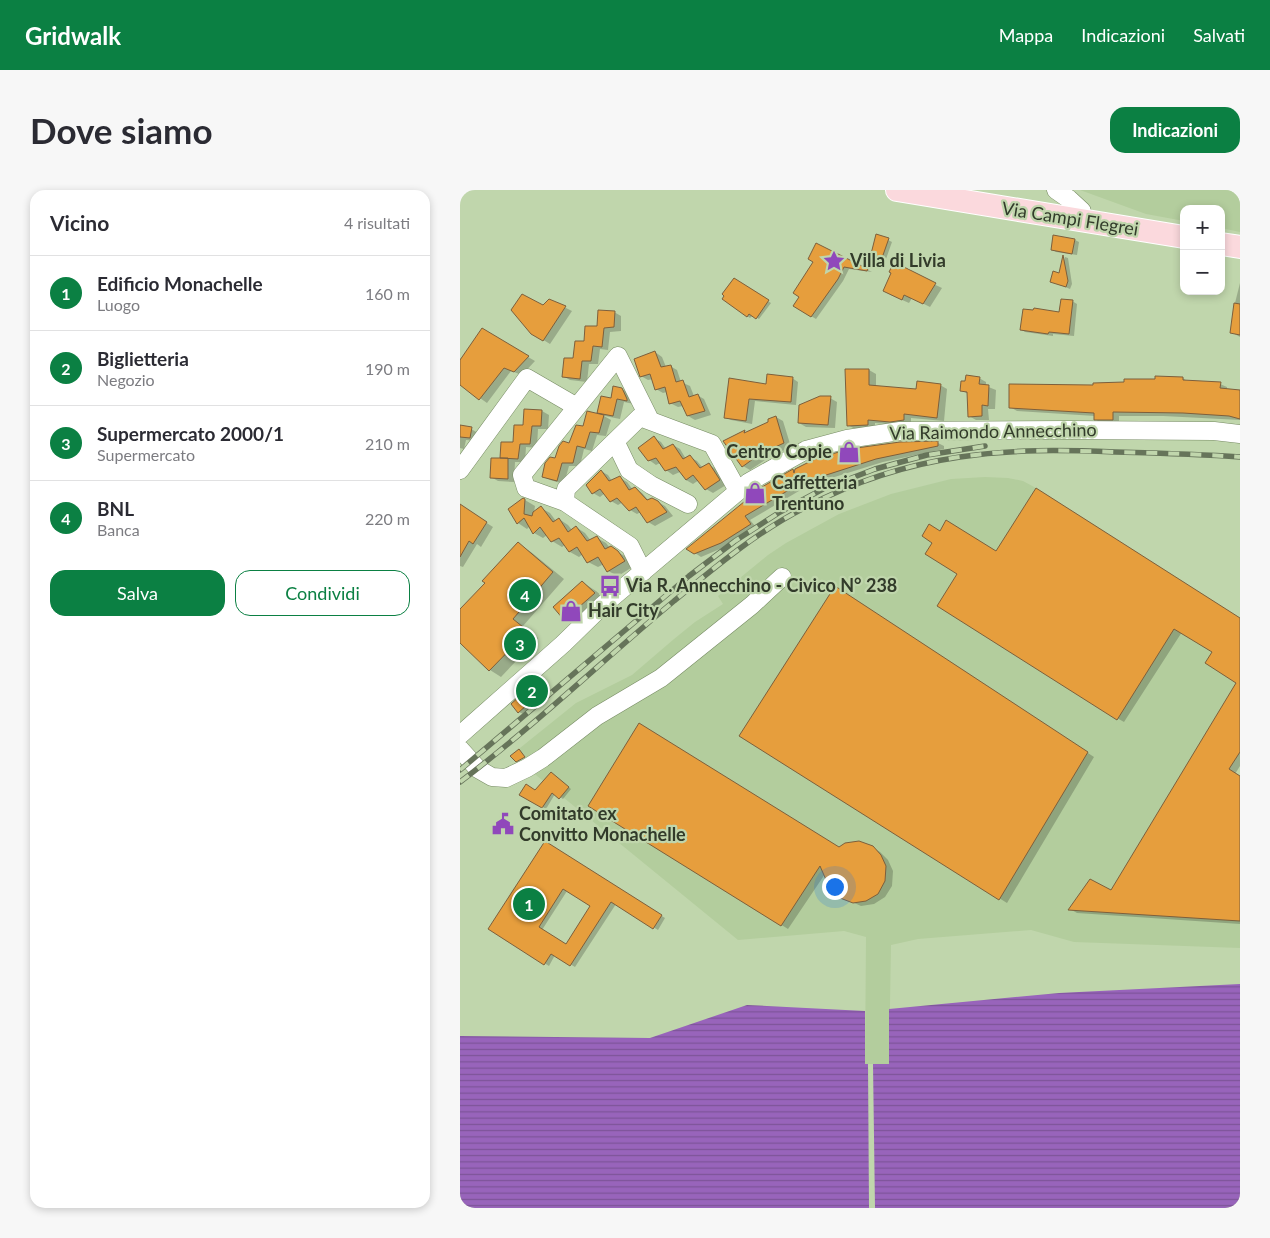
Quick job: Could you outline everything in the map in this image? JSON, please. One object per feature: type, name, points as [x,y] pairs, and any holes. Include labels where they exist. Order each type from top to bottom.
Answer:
[{"type":"main road","name":"Via Campi Flegrei","points":[[897,190],[1180,237]]},
{"type":"main road","points":[[1225,245],[1240,247]]},
{"type":"street","points":[[1067,193],[1082,211],[1082,221]]},
{"type":"street","points":[[643,572],[630,546],[565,502],[526,488],[522,475],[618,356],[650,420]]},
{"type":"street","points":[[460,470],[527,378],[577,407]]},
{"type":"street","points":[[565,502],[566,489],[640,417],[712,444],[738,491]]},
{"type":"street","name":"Via Raimondo Annecchino","points":[[460,734],[563,644],[602,606],[738,491],[749,482],[806,450],[847,439],[900,431],[1214,431],[1240,434]]},
{"type":"street","points":[[615,441],[629,470],[651,485],[688,504]]},
{"type":"street","points":[[460,749],[478,769],[492,777],[506,778],[527,768],[543,758],[597,716],[661,678],[752,604],[782,577]]},
{"type":"shaded area","points":[[1080,190],[1240,190],[1240,232],[1225,229],[1225,205],[1180,205],[1180,220],[1146,214]]},
{"type":"shaded area","points":[[985,477],[1023,481],[1036,488],[1240,618],[1240,752],[1229,769],[1240,776],[1240,948],[1074,942],[1031,930],[918,939],[891,945],[889,1064],[865,1064],[866,937],[844,931],[738,940],[531,771],[520,767],[510,756],[576,703],[632,675],[695,622],[723,604],[718,596],[768,555],[786,543],[839,514],[891,494],[951,479]]},
{"type":"shaded area","points":[[1240,984],[1240,1208],[460,1208],[460,1036],[650,1038],[747,1005],[865,1011],[865,1064],[889,1064],[889,1009],[1059,993]]},
{"type":"pier","points":[[868,1064],[873,1064],[875,1208],[869,1208]]},
{"type":"building","points":[[876,234],[889,238],[882,258],[871,254]]},
{"type":"building","points":[[1053,235],[1075,239],[1072,254],[1051,250]]},
{"type":"building","points":[[816,243],[868,269],[867,271],[844,267],[838,279],[811,317],[793,306],[799,297],[793,293],[813,262],[808,259]]},
{"type":"building","points":[[1063,255],[1068,281],[1066,287],[1050,282],[1053,271],[1059,273]]},
{"type":"building","points":[[894,262],[936,283],[923,304],[904,295],[902,300],[883,291]]},
{"type":"building","points":[[734,278],[769,300],[756,319],[749,314],[747,317],[722,299],[724,296],[722,294]]},
{"type":"building","points":[[522,294],[543,305],[549,299],[566,306],[543,341],[531,334],[511,310]]},
{"type":"building","points":[[1061,299],[1073,300],[1069,334],[1049,332],[1048,334],[1020,330],[1023,309],[1033,310],[1034,308],[1059,312]]},
{"type":"building","points":[[1234,303],[1240,304],[1240,335],[1230,333]]},
{"type":"building","points":[[598,310],[615,311],[614,327],[604,328],[602,347],[593,346],[591,361],[582,361],[580,379],[562,377],[564,358],[573,358],[575,341],[584,341],[585,326],[597,326]]},
{"type":"building","points":[[482,328],[529,356],[514,372],[504,368],[479,400],[460,385],[460,360]]},
{"type":"building","points":[[655,351],[661,367],[671,365],[676,382],[683,380],[689,397],[698,394],[705,411],[687,416],[680,401],[669,404],[665,387],[655,390],[650,374],[640,377],[634,359]]},
{"type":"building","points":[[845,369],[869,369],[869,385],[916,389],[917,381],[941,384],[937,418],[904,414],[904,420],[890,422],[868,420],[868,425],[847,426]]},
{"type":"building","points":[[767,374],[793,377],[791,402],[749,399],[746,421],[724,418],[729,378],[766,384]]},
{"type":"building","points":[[966,375],[980,377],[979,384],[989,385],[988,406],[982,405],[982,416],[968,417],[967,392],[960,391],[961,381],[965,381]]},
{"type":"building","points":[[1155,376],[1183,377],[1183,380],[1221,382],[1220,388],[1240,390],[1240,419],[1229,416],[1183,413],[1113,412],[1113,420],[1094,420],[1094,413],[1009,408],[1009,384],[1093,385],[1093,383],[1124,382],[1124,379],[1155,379]]},
{"type":"building","points":[[613,386],[622,388],[627,401],[617,399],[613,416],[597,413],[601,396],[611,398]]},
{"type":"building","points":[[820,396],[831,396],[828,425],[798,423],[799,405]]},
{"type":"building","points":[[524,409],[542,410],[541,426],[532,426],[530,444],[520,444],[518,459],[500,458],[501,442],[513,442],[514,425],[523,425]]},
{"type":"building","points":[[587,411],[604,415],[599,433],[590,432],[585,448],[577,446],[573,463],[562,463],[557,481],[542,477],[545,463],[550,457],[555,458],[563,441],[569,443],[576,425],[583,426]]},
{"type":"building","points":[[776,416],[784,443],[760,454],[742,467],[723,441],[745,430],[744,433],[768,422],[768,419]]},
{"type":"building","points":[[460,425],[472,427],[470,438],[460,437]]},
{"type":"building","points":[[654,436],[663,449],[673,444],[683,459],[690,455],[700,468],[709,463],[720,480],[705,490],[693,475],[686,480],[676,467],[665,471],[656,458],[648,461],[638,448]]},
{"type":"building","points":[[938,441],[938,446],[876,459],[820,477],[822,479],[802,488],[799,484],[745,516],[751,524],[721,543],[694,554],[686,549],[755,491],[793,469],[794,473],[795,469],[815,459],[849,449],[900,442]]},
{"type":"building","points":[[491,458],[508,458],[508,479],[490,478]]},
{"type":"building","points":[[601,470],[609,481],[620,476],[629,490],[635,487],[647,500],[652,498],[658,501],[667,512],[647,523],[636,507],[629,511],[617,498],[610,502],[600,489],[592,494],[586,485]]},
{"type":"building","points":[[1036,488],[1240,618],[1240,752],[1229,769],[1240,776],[1240,921],[1068,910],[1090,879],[1111,890],[1236,683],[1205,663],[1212,652],[1174,629],[1117,720],[937,606],[957,574],[925,554],[932,543],[922,536],[929,524],[940,531],[946,520],[996,551]]},
{"type":"building","points":[[523,498],[525,499],[524,514],[532,516],[533,512],[541,506],[553,522],[559,518],[568,532],[576,526],[587,541],[597,536],[605,549],[611,546],[618,551],[625,561],[607,572],[598,557],[587,563],[577,547],[569,552],[559,538],[551,542],[540,527],[533,534],[524,518],[517,524],[508,509]]},
{"type":"building","points":[[460,504],[487,522],[473,544],[469,541],[460,557]]},
{"type":"building","points":[[518,542],[553,572],[513,619],[528,631],[489,671],[460,643],[460,609],[485,583],[482,581]]},
{"type":"building","points":[[582,581],[595,593],[564,620],[553,607]]},
{"type":"building","points":[[835,586],[1088,752],[999,900],[739,736]]},
{"type":"building","points":[[540,678],[547,687],[518,713],[511,704]]},
{"type":"building","points":[[639,723],[839,847],[845,843],[859,841],[873,846],[881,855],[886,866],[885,881],[878,894],[866,901],[853,903],[840,898],[830,889],[820,866],[781,926],[588,806]]},
{"type":"building","points":[[519,749],[525,757],[516,762],[510,756]]},
{"type":"building","points":[[551,772],[569,787],[559,799],[552,793],[542,808],[519,795],[526,784],[535,790]]},
{"type":"building","points":[[545,841],[662,915],[653,929],[611,902],[570,966],[551,954],[544,965],[488,929]],"holes":[[[563,889],[590,906],[566,944],[539,927]]]},
{"type":"railway","points":[[460,770],[689,576],[735,541],[780,512],[823,489],[875,469],[927,455],[985,446]]},
{"type":"railway","points":[[460,782],[515,739],[689,588],[721,563],[787,517],[841,490],[899,470],[940,460],[979,454],[1076,451],[1240,457]]},
{"type":"place","name":"Villa di Livia","points":[[834,261]]},
{"type":"place","name":"Centro Copie","points":[[849,452]]},
{"type":"place","name":"Caffetteria Trentuno","points":[[755,493]]},
{"type":"place","name":"Via R. Annecchino - Civico N° 238","points":[[610,586]]},
{"type":"place","name":"BNL","points":[[525,595]]},
{"type":"place","name":"Hair City","points":[[571,611]]},
{"type":"place","name":"Supermercato 2000/1","points":[[520,644]]},
{"type":"place","name":"Biglietteria","points":[[532,691]]},
{"type":"place","name":"Comitato ex Convitto Monachelle","points":[[503,824]]},
{"type":"place","name":"Edificio Monachelle","points":[[529,904]]}]
